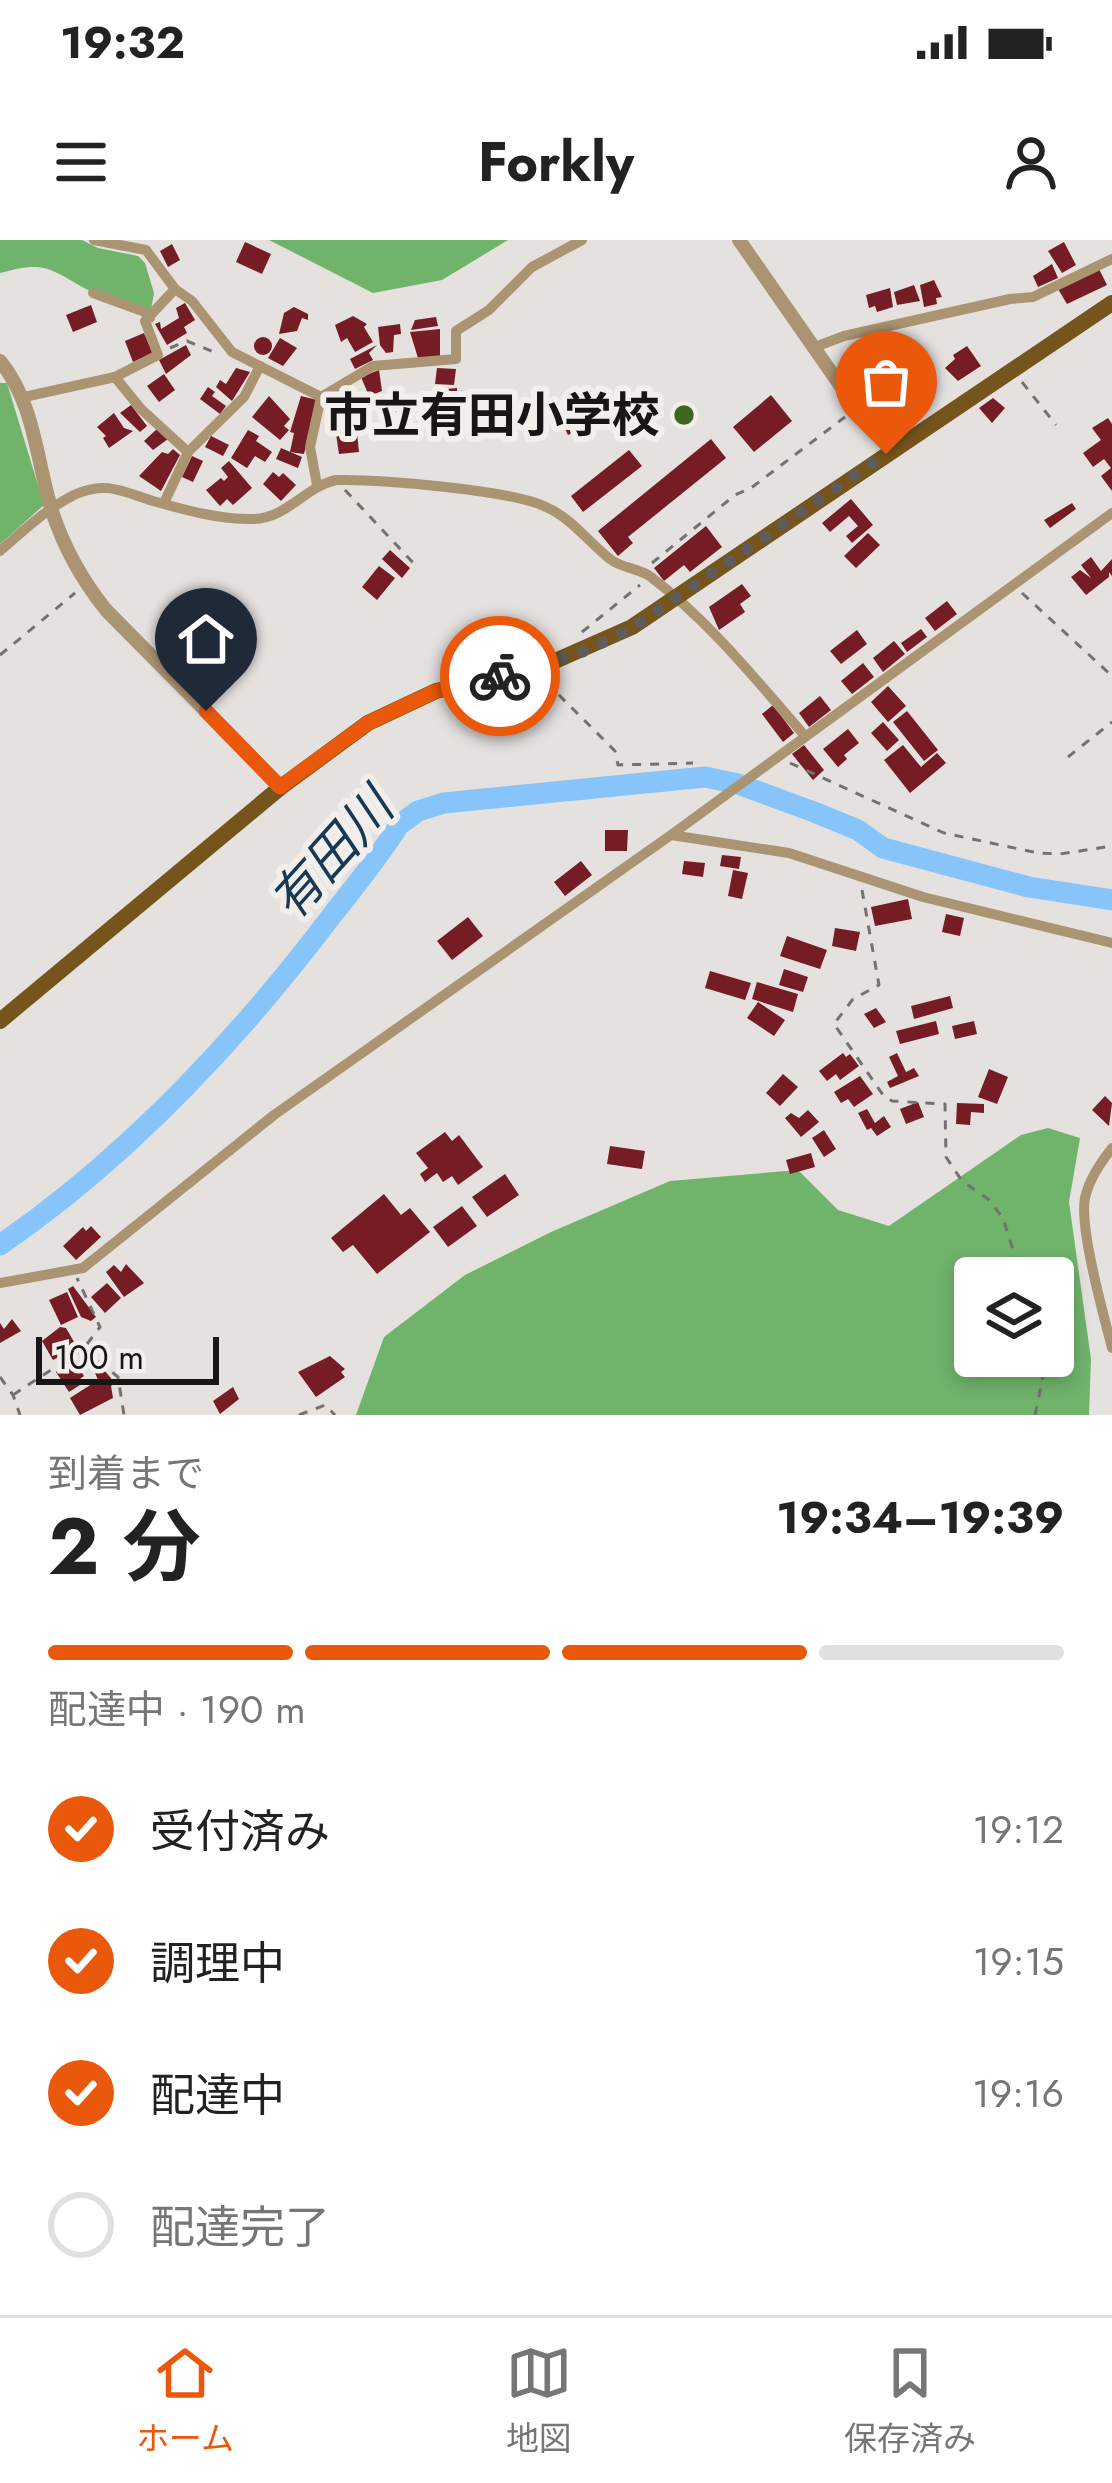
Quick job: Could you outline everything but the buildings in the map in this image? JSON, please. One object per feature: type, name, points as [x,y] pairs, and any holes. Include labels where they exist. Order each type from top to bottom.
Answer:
[{"type":"main road","points":[[0,1021],[280,787],[368,723],[436,691],[585,651],[677,599],[1112,303]]},
{"type":"street","points":[[94,240],[146,245],[175,289],[192,301],[232,352],[321,397]]},
{"type":"street","points":[[317,485],[310,447],[321,397],[374,366],[456,358],[456,331],[489,310],[532,267],[582,240]]},
{"type":"street","points":[[739,240],[870,428],[882,438],[908,440]]},
{"type":"street","points":[[815,347],[844,336],[1010,298],[1033,297],[1112,259]]},
{"type":"street","points":[[24,398],[115,377],[158,355],[146,321],[175,289]]},
{"type":"street","points":[[92,293],[150,318]]},
{"type":"street","points":[[0,361],[24,398],[51,509],[86,584],[280,787]]},
{"type":"street","points":[[164,503],[188,452],[244,397],[260,366]]},
{"type":"street","points":[[115,377],[140,409],[188,452]]},
{"type":"street","points":[[865,469],[874,445],[870,428]]},
{"type":"street","points":[[0,551],[76,494],[109,487],[222,517],[266,518],[317,485],[336,480],[505,495],[530,501],[573,523],[621,567],[644,572],[726,646],[805,736]]},
{"type":"street","points":[[1,1280],[74,1273],[274,1115],[675,832],[1112,513]]},
{"type":"street","points":[[675,832],[790,853],[923,897],[1112,943]]},
{"type":"street","points":[[1112,1148],[1094,1173],[1084,1209],[1112,1348]]},
{"type":"path","points":[[158,355],[187,341],[220,355],[232,352]]},
{"type":"path","points":[[1017,376],[1056,425]]},
{"type":"path","points":[[579,634],[640,585],[644,572],[735,495],[846,416]]},
{"type":"path","points":[[336,480],[418,568]]},
{"type":"path","points":[[1012,583],[1112,676]]},
{"type":"path","points":[[0,655],[86,584]]},
{"type":"path","points":[[532,668],[616,751],[619,765],[693,763]]},
{"type":"path","points":[[1068,757],[1112,722]]},
{"type":"path","points":[[776,757],[944,832],[1037,853],[1112,846]]},
{"type":"path","points":[[859,876],[879,986],[853,999],[834,1024],[883,1095],[892,1101],[945,1104],[946,1157],[962,1181],[988,1199],[1003,1217],[1015,1257]]},
{"type":"path","points":[[13,1395],[84,1348],[100,1327],[74,1273]]},
{"type":"path","points":[[84,1348],[118,1377],[124,1415]]},
{"type":"path","points":[[0,1377],[20,1415]]},
{"type":"path","points":[[1035,1415],[1043,1377]]},
{"type":"path","points":[[299,1415],[325,1405],[335,1415]]},
{"type":"green space","points":[[0,240],[82,240],[138,256],[145,263],[154,293],[151,310],[100,295],[45,268],[0,273]]},
{"type":"green space","points":[[269,240],[508,240],[442,280],[373,293]]},
{"type":"green space","points":[[0,383],[7,383],[44,505],[0,544]]},
{"type":"green space","points":[[1048,1128],[1080,1138],[1069,1202],[1091,1359],[1089,1415],[356,1415],[384,1337],[465,1275],[670,1181],[798,1170],[838,1210],[889,1226],[1021,1135]]},
{"type":"waterway","name":"有田川","points":[[0,1245],[93,1173],[180,1093],[297,960],[399,825],[418,811],[444,803],[705,777],[814,812],[858,830],[883,848],[1029,887],[1112,900]]},
{"type":"way so far","points":[[500,676],[585,651],[632,628],[886,454]]},
{"type":"place","name":"市立有田小学校","points":[[684,415]]},
{"type":"route","points":[[206,711],[280,787],[368,723],[399,707],[436,691],[500,676]]}]
